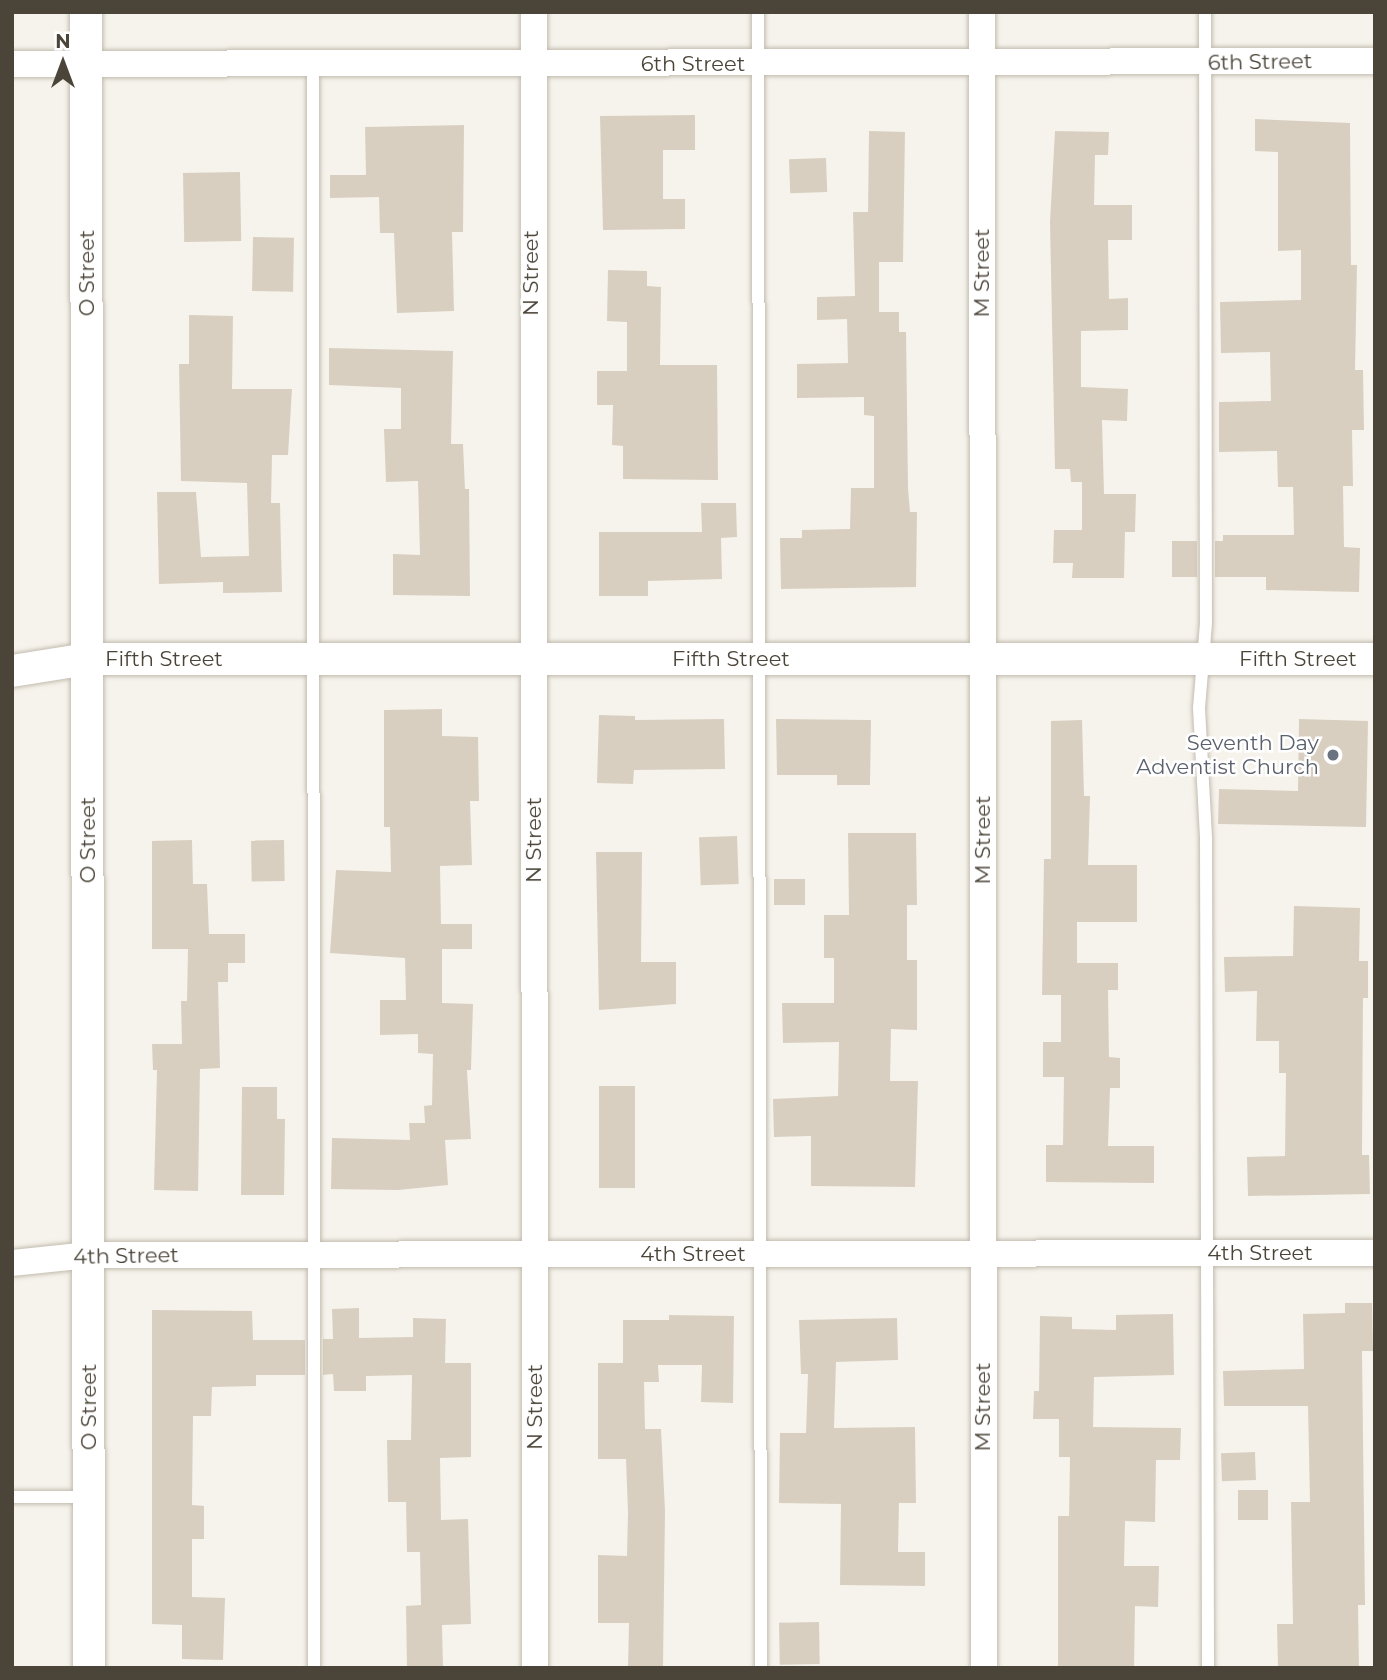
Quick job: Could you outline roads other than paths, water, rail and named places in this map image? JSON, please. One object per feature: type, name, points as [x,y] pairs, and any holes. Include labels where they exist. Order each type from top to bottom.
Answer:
[{"type":"street","name":"O Street","points":[[86,12],[89,1668]]},
{"type":"street","name":"N Street","points":[[534,12],[535,1668]]},
{"type":"street","name":"M Street","points":[[982,12],[984,1668]]},
{"type":"street","name":"6th Street","points":[[12,64],[758,65],[1375,61]]},
{"type":"street","name":"Fifth Street","points":[[12,671],[87,659],[1375,659]]},
{"type":"street","name":"4th Street","points":[[12,1263],[88,1255],[1375,1253]]},
{"type":"lane","points":[[758,12],[761,1668]]},
{"type":"lane","points":[[1205,12],[1203,659],[1199,708],[1206,838],[1208,1668]]},
{"type":"lane","points":[[313,65],[314,1668]]},
{"type":"lane","points":[[12,1497],[89,1497]]},
{"type":"place","name":"Seventh Day Adventist Church","points":[[1333,755]]}]
